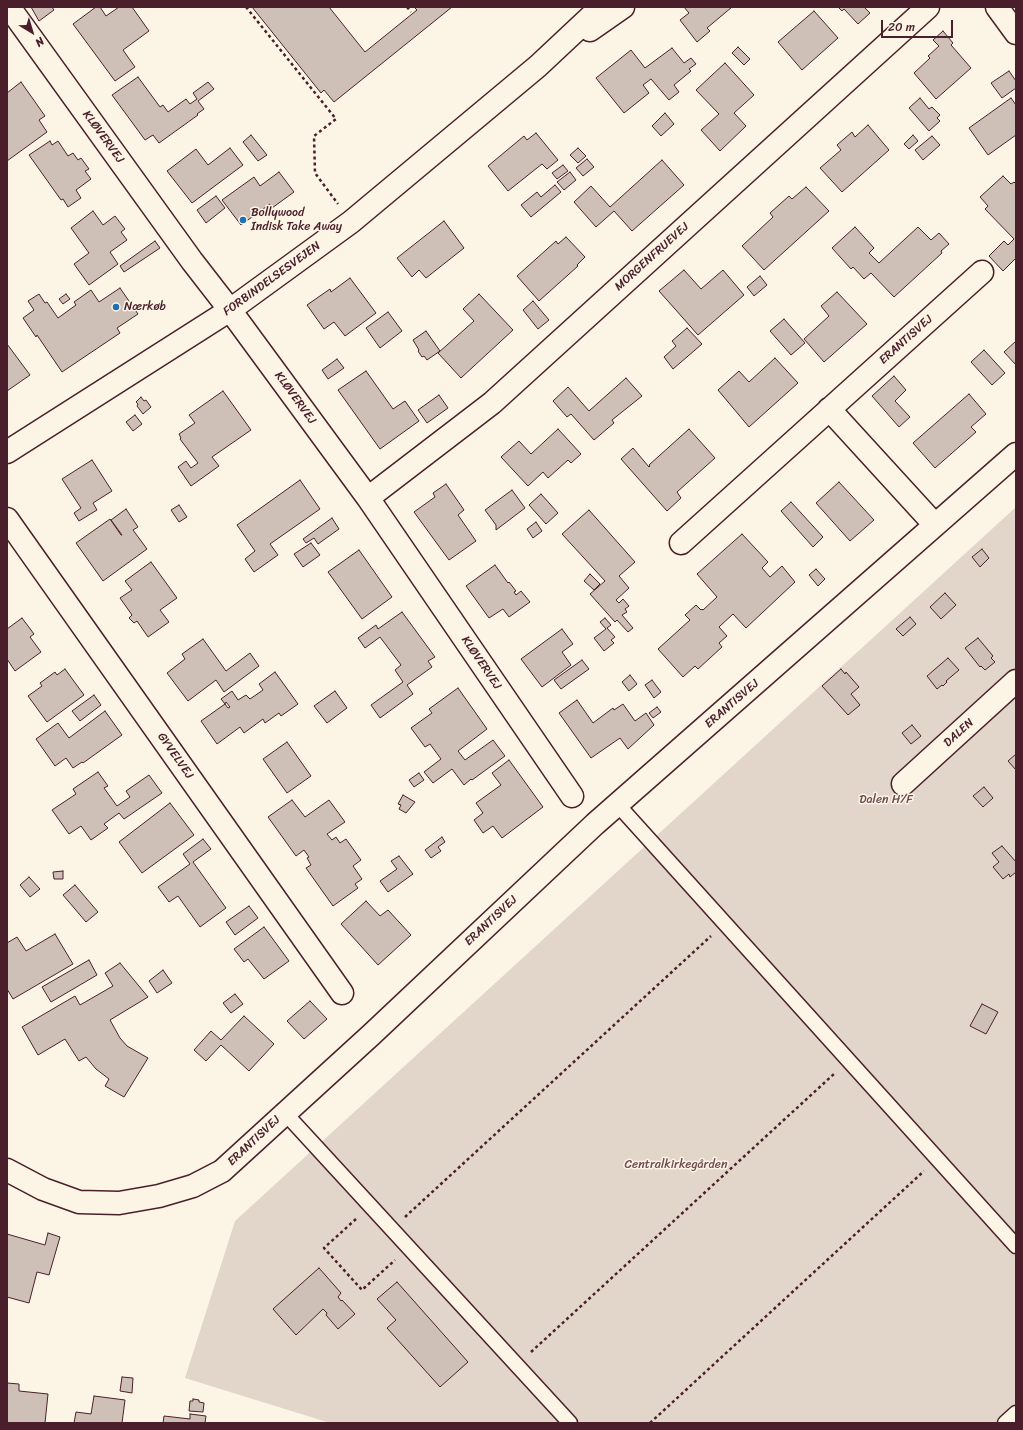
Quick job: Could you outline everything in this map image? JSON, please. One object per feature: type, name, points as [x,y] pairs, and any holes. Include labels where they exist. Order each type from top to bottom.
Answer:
[{"type":"street","name":"KLØVERVEJ","points":[[9,7],[188,254],[368,498],[572,796]]},
{"type":"street","name":"FORBINDELSESVEJEN","points":[[7,452],[230,310],[351,222],[538,66],[601,7]]},
{"type":"street","name":"FORBINDELSESVEJEN","points":[[538,66],[623,7]]},
{"type":"street","name":"MORGENFRUEVEJ","points":[[368,498],[492,403],[928,7]]},
{"type":"street","points":[[999,8],[1016,33]]},
{"type":"street","name":"ERANTISVEJ","points":[[680,543],[982,272]]},
{"type":"street","points":[[829,409],[935,525]]},
{"type":"street","name":"ERANTISVEJ","points":[[7,1170],[43,1190],[79,1202],[119,1202],[159,1196],[192,1186],[222,1171],[377,1029],[595,824],[1016,454]]},
{"type":"street","name":"GYVELVEJ","points":[[7,519],[342,993]]},
{"type":"street","name":"DALEN","points":[[903,784],[1016,681]]},
{"type":"lane","points":[[618,805],[1016,1246]]},
{"type":"lane","points":[[285,1113],[570,1423]]},
{"type":"lane","points":[[1005,1423],[1016,1413]]},
{"type":"path","points":[[246,7],[336,119],[314,136],[315,173],[351,222]]},
{"type":"path","points":[[407,7],[411,12]]},
{"type":"path","points":[[391,1229],[725,924]]},
{"type":"path","points":[[517,1365],[848,1060]]},
{"type":"path","points":[[650,1423],[937,1159]]},
{"type":"path","points":[[370,1206],[324,1248],[362,1290],[409,1247]]},
{"type":"green space","name":"Centralkirkegården","points":[[1016,507],[1016,1423],[330,1423],[185,1378],[235,1221]]},
{"type":"building","points":[[31,7],[52,7],[54,10],[39,21]]},
{"type":"building","points":[[96,7],[100,7],[106,16],[119,7],[132,7],[149,31],[123,50],[135,67],[115,81],[73,24]]},
{"type":"building","points":[[252,7],[329,7],[365,52],[417,10],[414,7],[452,7],[334,102],[324,90],[321,93]]},
{"type":"building","points":[[684,7],[732,7],[707,28],[710,31],[697,42],[680,20],[689,13]]},
{"type":"building","points":[[838,7],[864,7],[870,13],[858,24],[844,9],[842,11]]},
{"type":"building","points":[[814,11],[838,38],[802,70],[778,42]]},
{"type":"building","points":[[943,31],[953,43],[951,45],[971,68],[936,99],[914,73],[930,58],[928,56],[939,46],[933,40]]},
{"type":"building","points":[[738,47],[750,59],[744,65],[732,53]]},
{"type":"building","points":[[672,48],[684,63],[691,58],[696,64],[689,69],[691,71],[674,85],[679,92],[669,100],[651,79],[643,85],[649,93],[624,113],[596,78],[631,50],[645,68]]},
{"type":"building","points":[[725,63],[754,95],[734,113],[746,126],[720,151],[701,130],[719,114],[696,90]]},
{"type":"building","points":[[1009,71],[1016,81],[1016,88],[1002,98],[991,83]]},
{"type":"building","points":[[138,77],[160,107],[163,105],[168,112],[186,99],[190,104],[197,99],[193,93],[208,82],[214,89],[198,101],[204,109],[197,114],[198,115],[159,143],[153,135],[145,140],[112,95]]},
{"type":"building","points":[[21,82],[45,116],[39,120],[47,132],[7,161],[7,93]]},
{"type":"building","points":[[920,98],[929,109],[932,107],[940,115],[937,118],[940,121],[929,131],[909,108]]},
{"type":"building","points":[[1011,98],[1016,105],[1016,135],[988,155],[969,128]]},
{"type":"building","points":[[665,113],[674,124],[661,136],[652,126]]},
{"type":"building","points":[[868,125],[889,150],[842,192],[820,168],[841,150],[837,145],[852,132],[855,137]]},
{"type":"building","points":[[536,133],[558,160],[547,169],[542,164],[508,191],[488,166],[524,136],[527,140]]},
{"type":"building","points":[[251,135],[267,155],[258,161],[243,142]]},
{"type":"building","points":[[913,135],[918,141],[909,149],[904,144]]},
{"type":"building","points":[[932,136],[940,145],[923,160],[915,150]]},
{"type":"building","points":[[50,141],[52,145],[58,141],[68,156],[73,153],[78,160],[81,158],[89,169],[85,171],[91,179],[76,190],[81,198],[68,207],[63,199],[61,200],[29,155]]},
{"type":"building","points":[[230,148],[243,165],[192,203],[167,171],[196,149],[208,165]]},
{"type":"building","points":[[578,148],[586,156],[578,163],[570,155]]},
{"type":"building","points":[[587,159],[594,167],[583,176],[576,168]]},
{"type":"building","points":[[662,160],[684,185],[632,231],[614,211],[596,227],[574,202],[591,186],[610,207]]},
{"type":"building","points":[[563,165],[568,171],[557,179],[552,173]]},
{"type":"building","points":[[279,172],[294,192],[272,208],[270,204],[241,225],[222,200],[254,177],[260,186]]},
{"type":"building","points":[[570,172],[576,180],[564,190],[557,182]]},
{"type":"building","points":[[1003,176],[1011,184],[1014,182],[1016,184],[1016,258],[1003,271],[989,256],[1004,241],[1008,245],[1014,239],[985,209],[988,206],[980,197]]},
{"type":"building","points":[[555,185],[561,192],[531,217],[521,205],[537,192],[541,197]]},
{"type":"building","points":[[806,187],[829,211],[764,270],[742,246],[773,217],[770,213],[789,196],[792,199]]},
{"type":"building","points":[[216,196],[225,208],[206,223],[197,210]]},
{"type":"building","points":[[93,211],[103,225],[115,216],[125,229],[121,232],[127,240],[110,252],[118,264],[89,285],[74,264],[89,253],[71,228]]},
{"type":"building","points":[[444,221],[464,248],[426,278],[419,270],[412,277],[397,258]]},
{"type":"building","points":[[855,227],[874,248],[869,253],[879,263],[918,227],[931,240],[939,233],[949,244],[941,251],[942,253],[894,297],[871,273],[864,279],[853,267],[851,269],[832,248]]},
{"type":"building","points":[[566,237],[585,257],[577,265],[578,266],[539,301],[517,276],[556,241],[558,244]]},
{"type":"building","points":[[155,241],[160,248],[124,272],[120,266]]},
{"type":"building","points":[[684,270],[701,289],[723,270],[744,295],[698,335],[659,291]]},
{"type":"building","points":[[760,276],[767,285],[754,296],[747,287]]},
{"type":"building","points":[[350,278],[376,313],[345,336],[334,322],[324,329],[307,305],[330,289],[331,292]]},
{"type":"building","points":[[120,288],[138,314],[117,328],[120,333],[62,372],[37,335],[36,337],[23,318],[34,310],[28,301],[39,294],[45,303],[47,302],[58,318],[76,305],[74,302],[91,290],[99,302]]},
{"type":"building","points":[[837,292],[867,324],[824,362],[804,339],[829,316],[821,306]]},
{"type":"building","points":[[66,294],[70,299],[63,304],[59,299]]},
{"type":"building","points":[[479,294],[513,330],[461,378],[438,353],[474,321],[463,309]]},
{"type":"building","points":[[533,301],[549,320],[538,329],[523,310]]},
{"type":"building","points":[[388,312],[402,331],[380,348],[366,328]]},
{"type":"building","points":[[784,319],[805,343],[791,355],[770,331]]},
{"type":"building","points":[[687,328],[702,344],[673,369],[664,357],[676,346],[672,341]]},
{"type":"building","points":[[426,331],[440,351],[427,360],[424,356],[422,357],[413,340]]},
{"type":"building","points":[[1016,341],[1016,365],[1004,352]]},
{"type":"building","points":[[7,344],[30,375],[7,391]]},
{"type":"building","points":[[984,350],[1005,373],[992,385],[971,362]]},
{"type":"building","points":[[775,358],[798,383],[749,427],[718,390],[739,371],[749,382]]},
{"type":"building","points":[[337,359],[344,368],[328,379],[322,370]]},
{"type":"building","points":[[366,371],[393,409],[405,401],[419,421],[380,449],[338,390]]},
{"type":"building","points":[[894,376],[906,390],[895,401],[910,417],[899,427],[872,396]]},
{"type":"building","points":[[626,378],[642,396],[612,420],[614,423],[594,440],[571,414],[567,417],[553,401],[568,387],[589,411]]},
{"type":"building","points":[[223,391],[251,430],[212,457],[219,466],[191,486],[178,467],[186,461],[191,468],[198,463],[180,439],[179,434],[195,423],[189,415]]},
{"type":"building","points":[[969,394],[986,414],[971,427],[976,432],[935,468],[913,443]]},
{"type":"building","points":[[439,395],[448,408],[427,423],[418,410]]},
{"type":"building","points":[[141,397],[144,401],[146,400],[151,407],[143,414],[136,402]]},
{"type":"building","points":[[135,415],[142,424],[133,431],[126,422]]},
{"type":"building","points":[[558,429],[581,454],[571,463],[568,460],[548,478],[543,472],[528,486],[501,457],[519,441],[531,454]]},
{"type":"building","points":[[689,429],[715,458],[677,492],[681,498],[667,511],[621,459],[633,448],[649,467],[649,465]]},
{"type":"building","points":[[92,460],[112,491],[93,503],[97,510],[79,521],[74,513],[81,508],[62,479]]},
{"type":"building","points":[[300,480],[320,509],[270,544],[278,555],[254,572],[245,559],[255,551],[237,525]]},
{"type":"building","points":[[839,482],[874,520],[850,541],[816,503]]},
{"type":"building","points":[[446,484],[464,510],[458,515],[476,541],[449,560],[414,512],[435,497],[433,493]]},
{"type":"building","points":[[512,490],[525,508],[496,530],[496,525],[485,510]]},
{"type":"building","points":[[541,494],[558,513],[546,524],[529,505]]},
{"type":"building","points":[[791,502],[823,537],[813,547],[781,511]]},
{"type":"building","points":[[179,505],[187,517],[179,522],[171,510]]},
{"type":"building","points":[[126,509],[138,527],[133,530],[147,549],[103,581],[76,543],[110,519],[122,535],[111,520]]},
{"type":"building","points":[[589,510],[635,562],[619,576],[629,588],[616,600],[619,603],[623,599],[629,606],[625,609],[627,612],[622,615],[633,628],[628,632],[617,620],[615,622],[590,594],[605,581],[562,534]]},
{"type":"building","points":[[332,518],[339,529],[318,544],[314,538],[306,543],[303,539]]},
{"type":"building","points":[[536,522],[542,531],[533,538],[527,529]]},
{"type":"building","points":[[742,534],[768,562],[762,568],[770,577],[782,566],[795,582],[746,628],[733,614],[719,627],[727,636],[719,643],[722,647],[698,669],[695,666],[683,677],[658,649],[690,620],[685,615],[696,605],[703,610],[717,597],[697,574]]},
{"type":"building","points":[[311,543],[320,555],[303,567],[294,554]]},
{"type":"building","points":[[982,549],[989,558],[980,567],[972,557]]},
{"type":"building","points":[[359,550],[392,597],[362,619],[328,572]]},
{"type":"building","points":[[151,562],[177,598],[160,610],[169,622],[148,637],[137,621],[134,623],[129,618],[132,615],[120,598],[132,590],[125,581]]},
{"type":"building","points":[[495,565],[516,591],[514,592],[516,595],[521,591],[530,602],[509,617],[503,609],[489,618],[466,586]]},
{"type":"building","points":[[816,569],[825,579],[818,586],[809,575]]},
{"type":"building","points":[[590,574],[600,584],[594,590],[584,581]]},
{"type":"building","points":[[945,593],[956,605],[941,619],[930,607]]},
{"type":"building","points":[[402,612],[435,657],[428,661],[432,667],[407,685],[413,694],[380,718],[371,705],[403,682],[395,670],[401,665],[380,637],[365,648],[358,638],[376,625],[378,629]]},
{"type":"building","points":[[910,617],[916,624],[903,636],[896,629]]},
{"type":"building","points":[[22,618],[34,634],[30,637],[41,652],[15,671],[7,659],[7,629]]},
{"type":"building","points":[[605,618],[611,625],[607,628],[615,637],[611,640],[614,643],[604,651],[594,638],[606,629],[600,622]]},
{"type":"building","points":[[562,629],[573,644],[562,652],[571,665],[542,687],[521,659]]},
{"type":"building","points":[[978,638],[993,656],[991,658],[995,662],[985,670],[981,666],[980,667],[965,648]]},
{"type":"building","points":[[203,639],[226,671],[250,653],[259,666],[224,692],[216,680],[188,701],[167,673],[185,659],[182,654]]},
{"type":"building","points":[[948,658],[959,670],[946,681],[947,682],[943,686],[942,685],[937,689],[927,676]]},
{"type":"building","points":[[582,660],[589,669],[561,689],[554,680]]},
{"type":"building","points":[[65,669],[84,695],[47,722],[28,696],[42,686],[40,683],[55,672],[57,675]]},
{"type":"building","points":[[841,669],[845,674],[846,672],[859,687],[851,694],[860,705],[848,715],[822,686]]},
{"type":"building","points":[[275,672],[298,704],[281,716],[279,713],[265,723],[263,719],[244,733],[240,727],[217,744],[201,721],[225,704],[221,699],[232,691],[238,700],[246,695],[250,699],[263,690],[259,684]],"holes":[[[226,702],[230,707],[228,708],[225,704]]]},
{"type":"building","points":[[630,675],[637,684],[629,691],[622,682]]},
{"type":"building","points":[[652,680],[661,692],[654,698],[645,685]]},
{"type":"building","points":[[458,688],[487,729],[458,751],[465,760],[493,740],[505,756],[464,785],[452,769],[433,783],[424,772],[441,759],[430,744],[425,747],[411,728],[432,713],[429,709]]},
{"type":"building","points":[[335,691],[347,708],[327,723],[314,706]]},
{"type":"building","points":[[94,695],[101,705],[80,721],[72,711]]},
{"type":"building","points":[[577,700],[593,723],[613,708],[614,710],[623,704],[635,721],[646,713],[654,725],[628,749],[620,738],[591,758],[559,713]]},
{"type":"building","points":[[657,707],[661,712],[653,718],[649,713]]},
{"type":"building","points":[[105,711],[122,735],[83,763],[82,762],[73,768],[66,758],[55,766],[36,739],[58,723],[69,738]]},
{"type":"building","points":[[912,725],[921,736],[911,744],[902,733]]},
{"type":"building","points":[[287,742],[311,776],[287,793],[263,759]]},
{"type":"building","points":[[1016,754],[1016,770],[1008,761]]},
{"type":"building","points":[[509,760],[543,807],[502,838],[493,826],[483,833],[474,820],[483,813],[476,803],[501,785],[492,773]]},
{"type":"building","points":[[98,772],[108,786],[104,788],[117,806],[130,797],[126,791],[149,775],[162,793],[124,819],[119,813],[104,824],[108,828],[91,840],[81,826],[69,834],[52,810],[76,794],[73,789]]},
{"type":"building","points":[[419,773],[424,780],[414,787],[409,780]]},
{"type":"building","points":[[984,787],[993,798],[983,807],[973,796]]},
{"type":"building","points":[[403,795],[415,802],[406,813],[399,809],[401,805],[398,804]]},
{"type":"building","points":[[292,800],[305,817],[329,800],[345,822],[327,834],[332,840],[336,837],[340,843],[346,839],[361,860],[353,866],[362,879],[355,884],[358,888],[333,906],[306,868],[311,865],[307,858],[309,857],[304,850],[296,856],[268,817]]},
{"type":"building","points":[[170,803],[194,835],[142,873],[119,842]]},
{"type":"building","points":[[442,837],[445,842],[438,847],[441,851],[431,858],[425,850]]},
{"type":"building","points":[[203,839],[211,849],[193,862],[226,908],[200,927],[178,896],[169,902],[158,887],[190,864],[183,854]]},
{"type":"building","points":[[1002,846],[1016,862],[1016,872],[1010,877],[1009,874],[1003,879],[993,867],[999,862],[992,853]]},
{"type":"building","points":[[399,856],[413,874],[388,892],[380,881],[397,869],[391,861]]},
{"type":"building","points":[[63,871],[63,879],[54,879],[53,872]]},
{"type":"building","points":[[29,877],[40,889],[30,897],[20,885]]},
{"type":"building","points":[[75,885],[98,912],[86,922],[63,895]]},
{"type":"building","points":[[366,901],[380,916],[388,910],[411,935],[378,965],[341,924]]},
{"type":"building","points":[[249,906],[258,918],[235,935],[226,922]]},
{"type":"building","points":[[264,927],[289,961],[264,979],[248,959],[244,962],[234,949]]},
{"type":"building","points":[[55,934],[73,964],[13,999],[7,989],[7,943],[17,937],[26,951]]},
{"type":"building","points":[[89,960],[97,975],[51,1002],[42,987]]},
{"type":"building","points":[[120,963],[148,997],[110,1020],[120,1038],[127,1046],[148,1058],[124,1097],[105,1086],[109,1079],[96,1069],[86,1057],[79,1061],[65,1039],[38,1055],[22,1027],[75,996],[80,1005],[113,986],[105,973]]},
{"type":"building","points":[[163,970],[172,983],[157,993],[149,981]]},
{"type":"building","points":[[235,994],[243,1004],[231,1013],[223,1003]]},
{"type":"building","points":[[310,1001],[327,1019],[304,1039],[287,1021]]},
{"type":"building","points":[[982,1004],[998,1012],[986,1034],[970,1026]]},
{"type":"building","points":[[244,1016],[274,1044],[249,1071],[221,1045],[206,1061],[194,1050],[211,1031],[221,1040]]},
{"type":"building","points":[[48,1233],[60,1237],[49,1275],[37,1272],[29,1303],[7,1297],[7,1234],[45,1245]]},
{"type":"building","points":[[319,1268],[341,1293],[338,1297],[341,1301],[342,1300],[355,1314],[338,1329],[323,1309],[296,1335],[273,1309]]},
{"type":"building","points":[[397,1282],[468,1362],[440,1387],[387,1328],[396,1320],[377,1299]]},
{"type":"building","points":[[122,1377],[133,1378],[132,1393],[120,1391]]},
{"type":"building","points":[[7,1383],[19,1384],[19,1391],[48,1394],[45,1423],[7,1423]]},
{"type":"building","points":[[94,1396],[125,1400],[122,1423],[74,1423],[76,1412],[91,1414]]},
{"type":"building","points":[[193,1399],[204,1403],[203,1412],[189,1411],[190,1401],[193,1401]]},
{"type":"building","points":[[190,1414],[206,1416],[205,1423],[163,1423],[164,1416],[190,1419]]},
{"type":"place","name":"Bollywood Indisk Take Away","points":[[243,220]]},
{"type":"place","name":"Nærkøb","points":[[116,307]]},
{"type":"park label","name":"Dalen H/F","points":[[886,800]]}]
